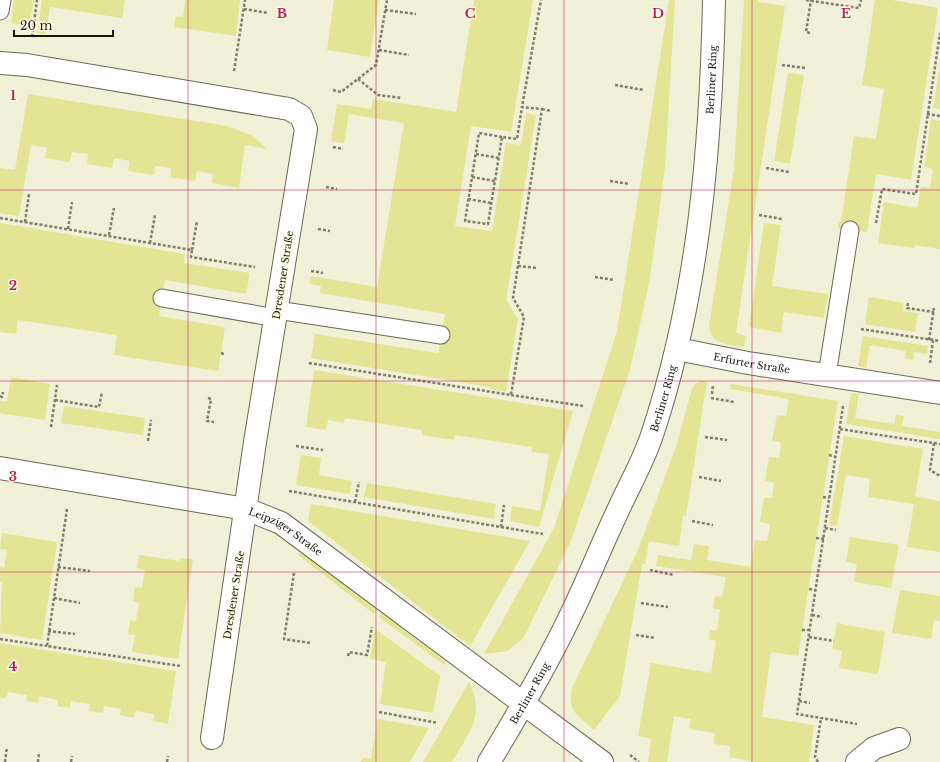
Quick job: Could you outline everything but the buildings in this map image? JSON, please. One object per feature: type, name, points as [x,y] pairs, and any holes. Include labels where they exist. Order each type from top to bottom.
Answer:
[{"type":"street","name":"Berliner Ring","points":[[489,762],[525,704],[575,607],[653,434],[677,348],[692,277],[704,187],[713,69],[714,0]]},
{"type":"street","name":"Dresdener Straße","points":[[0,63],[27,65],[289,109],[301,116],[306,129],[246,509],[212,738]]},
{"type":"street","name":"Erfurter Straße","points":[[677,348],[748,363],[940,393]]},
{"type":"street","name":"Leipziger Straße","points":[[0,468],[246,509],[281,523],[602,762]]},
{"type":"street","points":[[857,762],[874,748],[898,739]]},
{"type":"lane","points":[[0,11],[2,0]]},
{"type":"lane","points":[[827,375],[850,230]]},
{"type":"lane","points":[[162,298],[441,335]]},
{"type":"path","points":[[32,37],[37,0]]},
{"type":"path","points":[[233,75],[245,0]]},
{"type":"path","points":[[332,90],[340,92],[376,65],[387,0]]},
{"type":"path","points":[[502,136],[488,224],[465,221],[479,133],[502,136],[517,139],[541,0]]},
{"type":"path","points":[[806,0],[859,8],[861,0]]},
{"type":"path","points":[[810,33],[806,32],[811,0]]},
{"type":"path","points":[[244,9],[268,13]]},
{"type":"path","points":[[385,10],[416,14]]},
{"type":"path","points":[[882,190],[916,194],[940,33]]},
{"type":"path","points":[[379,50],[409,55]]},
{"type":"path","points":[[782,65],[805,68]]},
{"type":"path","points":[[358,79],[378,94],[402,98]]},
{"type":"path","points":[[615,85],[644,90]]},
{"type":"path","points":[[522,107],[551,111]]},
{"type":"path","points":[[511,395],[524,317],[513,298],[542,109]]},
{"type":"path","points":[[927,114],[940,116]]},
{"type":"path","points":[[476,154],[499,158]]},
{"type":"path","points":[[766,168],[789,172]]},
{"type":"path","points":[[472,177],[495,181]]},
{"type":"path","points":[[610,181],[629,184]]},
{"type":"path","points":[[25,222],[29,194]]},
{"type":"path","points":[[468,199],[491,203]]},
{"type":"path","points":[[68,229],[72,202]]},
{"type":"path","points":[[109,236],[114,208]]},
{"type":"path","points":[[150,243],[155,215]]},
{"type":"path","points":[[759,215],[782,219]]},
{"type":"path","points":[[0,218],[192,250]]},
{"type":"path","points":[[197,221],[191,257],[262,268]]},
{"type":"path","points":[[518,266],[537,268]]},
{"type":"path","points":[[595,277],[614,280]]},
{"type":"path","points":[[908,303],[907,308],[934,312]]},
{"type":"path","points":[[931,355],[934,308]]},
{"type":"path","points":[[858,329],[940,342]]},
{"type":"path","points":[[309,363],[583,406]]},
{"type":"path","points":[[712,394],[714,383]]},
{"type":"path","points":[[51,426],[57,385]]},
{"type":"path","points":[[0,396],[2,397],[3,392]]},
{"type":"path","points":[[55,400],[99,407],[102,392]]},
{"type":"path","points":[[208,398],[211,399],[207,421],[214,422]]},
{"type":"path","points":[[711,398],[734,402]]},
{"type":"path","points":[[844,398],[797,714],[867,725],[898,739]]},
{"type":"path","points":[[148,441],[151,420]]},
{"type":"path","points":[[840,429],[940,444]]},
{"type":"path","points":[[705,437],[727,440]]},
{"type":"path","points":[[934,443],[930,470],[940,476]]},
{"type":"path","points":[[296,446],[323,450]]},
{"type":"path","points":[[829,456],[836,457]]},
{"type":"path","points":[[834,464],[839,464]]},
{"type":"path","points":[[699,477],[721,481]]},
{"type":"path","points":[[46,646],[72,479]]},
{"type":"path","points":[[355,502],[359,482]]},
{"type":"path","points":[[289,491],[543,534]]},
{"type":"path","points":[[823,497],[830,498]]},
{"type":"path","points":[[501,527],[504,505]]},
{"type":"path","points":[[692,521],[713,525]]},
{"type":"path","points":[[825,528],[836,530]]},
{"type":"path","points":[[816,538],[824,539]]},
{"type":"path","points":[[58,567],[90,571]]},
{"type":"path","points":[[650,570],[674,574]]},
{"type":"path","points":[[294,573],[284,639],[311,643]]},
{"type":"path","points":[[809,589],[816,590]]},
{"type":"path","points":[[54,598],[80,603]]},
{"type":"path","points":[[641,603],[668,607]]},
{"type":"path","points":[[812,615],[822,617]]},
{"type":"path","points":[[802,630],[810,630]]},
{"type":"path","points":[[48,631],[75,634]]},
{"type":"path","points":[[636,634],[655,638]]},
{"type":"path","points":[[808,637],[834,641]]},
{"type":"path","points":[[0,639],[181,666]]},
{"type":"path","points":[[348,656],[349,652],[367,655]]},
{"type":"path","points":[[799,701],[810,703]]},
{"type":"path","points":[[379,712],[438,723]]},
{"type":"path","points":[[818,762],[815,757],[821,718]]},
{"type":"path","points":[[5,762],[7,747]]},
{"type":"path","points":[[38,762],[39,752]]},
{"type":"path","points":[[71,762],[72,756]]},
{"type":"path","points":[[167,762],[168,756]]},
{"type":"shaded area","points":[[14,0],[34,0],[29,26],[11,23]]},
{"type":"shaded area","points":[[42,0],[125,0],[122,18],[50,7],[46,34],[37,33]]},
{"type":"shaded area","points":[[185,0],[240,0],[236,36],[174,27],[176,16],[183,17]]},
{"type":"shaded area","points":[[334,0],[379,0],[370,57],[327,50]]},
{"type":"shaded area","points":[[474,0],[533,0],[511,132],[471,126],[455,226],[492,231],[506,143],[521,145],[526,113],[536,115],[506,300],[518,319],[506,392],[490,389],[490,387],[311,358],[315,334],[438,353],[445,314],[320,293],[321,286],[309,284],[311,276],[377,287],[404,123],[349,114],[344,143],[331,141],[337,104],[371,109],[373,99],[456,112]]},
{"type":"shaded area","points":[[669,0],[675,0],[665,168],[650,278],[630,370],[570,543],[523,639],[507,651],[484,654],[554,528],[617,331]]},
{"type":"shaded area","points":[[744,0],[758,0],[758,2],[785,6],[736,333],[746,336],[744,347],[721,343],[713,337],[709,326],[734,169]]},
{"type":"shaded area","points":[[875,0],[892,0],[938,8],[911,180],[876,174],[867,232],[838,228],[839,222],[841,222],[854,136],[876,139],[884,89],[862,85]]},
{"type":"shaded area","points":[[940,64],[940,109],[933,108]]},
{"type":"shaded area","points":[[788,73],[804,75],[790,164],[774,161]]},
{"type":"shaded area","points":[[28,94],[227,126],[253,136],[267,149],[245,145],[239,188],[212,183],[213,174],[197,171],[195,181],[170,177],[171,168],[155,166],[154,175],[128,171],[130,161],[114,158],[112,168],[87,164],[88,154],[72,152],[70,162],[45,158],[47,148],[31,145],[19,216],[0,213],[0,168],[15,170]]},
{"type":"shaded area","points":[[931,119],[940,121],[940,249],[915,245],[914,248],[878,243],[884,202],[917,208],[921,187],[930,188],[933,169],[924,167]]},
{"type":"shaded area","points":[[0,223],[185,254],[184,263],[250,273],[246,294],[165,280],[159,316],[225,327],[218,371],[114,355],[117,335],[18,320],[16,334],[0,332]]},
{"type":"shaded area","points":[[764,223],[781,225],[772,286],[828,294],[824,318],[784,312],[781,333],[749,327]]},
{"type":"shaded area","points":[[869,297],[904,303],[903,311],[918,313],[915,332],[865,324]]},
{"type":"shaded area","points":[[863,336],[928,346],[927,354],[914,352],[913,360],[905,359],[906,351],[870,345],[866,368],[858,366]]},
{"type":"shaded area","points":[[314,370],[573,411],[539,527],[510,521],[512,506],[540,511],[549,454],[531,452],[532,447],[455,435],[454,440],[422,435],[422,430],[345,418],[344,423],[328,420],[326,430],[306,427]]},
{"type":"shaded area","points":[[11,377],[50,384],[45,420],[0,413],[0,401],[7,402]]},
{"type":"shaded area","points":[[701,381],[707,381],[686,516],[683,515],[679,546],[649,541],[645,564],[642,564],[620,696],[594,730],[574,712],[571,701],[573,686],[638,550],[676,447],[692,389],[695,384]]},
{"type":"shaded area","points":[[731,384],[838,401],[798,656],[771,652],[762,717],[814,725],[809,762],[755,762],[729,757],[730,746],[714,744],[715,733],[689,729],[691,719],[674,716],[667,762],[648,762],[651,739],[638,736],[651,663],[711,673],[716,641],[709,639],[710,630],[717,631],[720,609],[713,608],[715,596],[722,597],[726,577],[656,566],[658,555],[691,560],[694,544],[709,546],[707,560],[750,567],[755,540],[767,541],[770,524],[760,522],[764,498],[772,498],[774,482],[765,481],[769,457],[779,458],[781,443],[772,440],[777,415],[786,416],[789,399],[730,389]]},
{"type":"shaded area","points":[[851,393],[859,394],[855,418],[894,424],[896,415],[904,416],[902,426],[940,432],[940,439],[846,424]]},
{"type":"shaded area","points":[[64,406],[145,418],[143,435],[61,423]]},
{"type":"shaded area","points":[[844,436],[923,449],[915,496],[940,501],[940,552],[907,547],[914,504],[868,497],[870,479],[846,475],[837,526],[829,525]]},
{"type":"shaded area","points":[[301,455],[321,458],[319,475],[352,481],[350,494],[296,485]]},
{"type":"shaded area","points":[[367,483],[496,504],[494,519],[364,497]]},
{"type":"shaded area","points":[[311,504],[530,541],[470,646],[308,521]]},
{"type":"shaded area","points":[[2,533],[57,542],[42,640],[0,633],[2,582],[0,581],[0,567],[4,568],[7,550],[0,549]]},
{"type":"shaded area","points":[[850,537],[899,545],[891,588],[854,582],[857,564],[846,562]]},
{"type":"shaded area","points":[[301,552],[377,610],[374,614],[298,555]]},
{"type":"shaded area","points":[[139,555],[180,561],[181,558],[193,559],[178,659],[132,652],[135,635],[128,634],[130,620],[136,621],[139,603],[133,601],[135,587],[142,588],[145,570],[137,568]]},
{"type":"shaded area","points":[[900,590],[940,596],[940,621],[934,620],[931,639],[892,633]]},
{"type":"shaded area","points":[[382,613],[446,662],[444,665],[379,617]]},
{"type":"shaded area","points":[[837,623],[885,632],[878,674],[839,668],[842,651],[832,649]]},
{"type":"shaded area","points":[[375,629],[440,676],[433,713],[380,704],[386,662],[370,659]]},
{"type":"shaded area","points":[[0,643],[176,671],[168,724],[153,721],[154,714],[135,711],[134,718],[120,715],[121,709],[104,706],[103,713],[89,711],[90,704],[71,701],[70,708],[57,706],[58,700],[39,696],[38,703],[26,701],[27,695],[8,692],[6,698],[0,698]]},
{"type":"shaded area","points":[[469,682],[476,704],[473,724],[464,743],[452,762],[423,762]]},
{"type":"shaded area","points":[[377,719],[429,728],[410,762],[361,762],[362,758],[371,759]]}]
